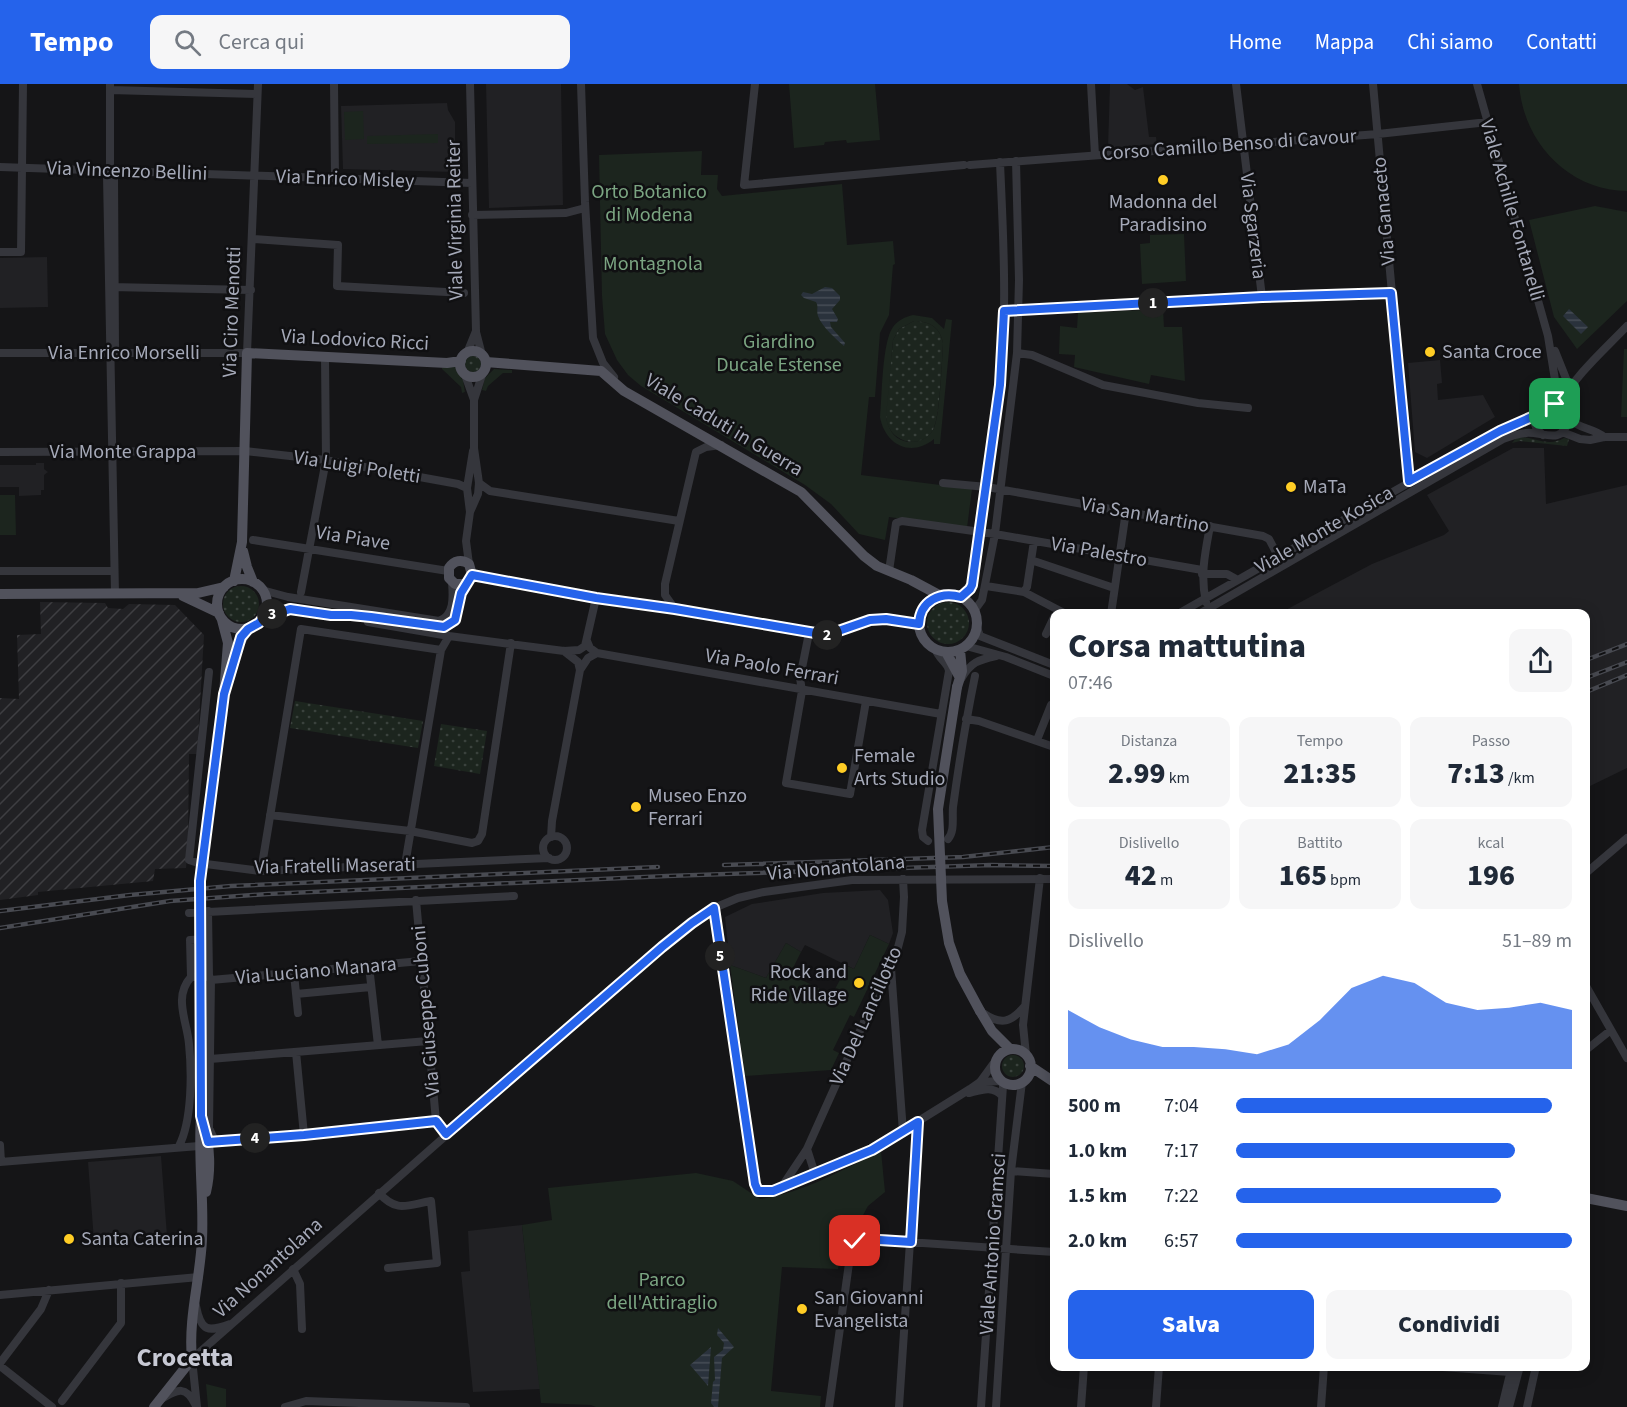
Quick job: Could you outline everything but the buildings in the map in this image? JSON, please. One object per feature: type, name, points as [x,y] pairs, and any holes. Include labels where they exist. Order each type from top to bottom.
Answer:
[{"type":"main road","points":[[484,363],[476,376],[464,362],[475,351],[484,363],[602,371],[624,391],[642,400]]},
{"type":"main road","name":"Via Lodovico Ricci","points":[[248,353],[464,362]]},
{"type":"main road","name":"Via Ciro Menotti","points":[[248,353],[245,451],[247,567],[258,586]]},
{"type":"main road","name":"Viale Caduti in Guerra","points":[[642,400],[801,492],[864,556],[877,566],[939,595]]},
{"type":"main road","name":"Via Ciro Menotti","points":[[229,584],[247,541]]},
{"type":"main road","points":[[263,618],[290,609],[444,627],[455,620],[461,593],[469,574],[463,561],[451,572],[458,585],[469,574]]},
{"type":"main road","points":[[469,574],[596,598],[675,609],[809,633],[835,634],[875,620],[886,619],[919,624]]},
{"type":"main road","points":[[0,594],[205,593],[244,580],[258,586],[267,600],[263,618],[248,629],[238,646],[224,694]]},
{"type":"main road","points":[[192,1359],[190,1346],[194,1300],[199,1277],[204,1202],[200,1173],[208,1143],[201,1116],[200,881],[224,694],[228,643],[217,602],[229,584]]},
{"type":"main road","points":[[177,594],[203,604],[234,628],[248,629]]},
{"type":"main road","points":[[941,651],[963,648],[973,639],[977,628],[974,611],[968,602],[951,594],[939,595],[925,606],[920,615],[919,624],[922,638],[941,651],[958,682]]},
{"type":"main road","points":[[963,648],[938,809],[942,902],[948,943],[960,974],[980,1011],[992,1031],[1011,1049],[1020,1050],[1026,1055],[1030,1066],[1027,1077],[1022,1082],[1011,1084],[1002,1081],[996,1071],[997,1058],[992,1031]]},
{"type":"main road","points":[[997,1058],[1011,1049]]},
{"type":"main road","points":[[1030,1066],[1050,1079]]},
{"type":"main road","points":[[1590,1202],[1627,1206]]},
{"type":"main road","name":"Via Nonantolana","points":[[157,1403],[192,1359]]},
{"type":"street","points":[[0,252],[21,252],[23,84]]},
{"type":"street","points":[[334,84],[335,177]]},
{"type":"street","name":"Viale Virginia Reiter","points":[[464,362],[476,331],[470,84]]},
{"type":"street","name":"Viale Caduti in Guerra","points":[[581,84],[585,208],[594,344],[608,371],[642,400]]},
{"type":"street","name":"Corso Camillo Benso di Cavour","points":[[754,84],[744,185],[1000,162],[1378,134],[1488,122]]},
{"type":"street","points":[[1091,84],[1095,155]]},
{"type":"street","name":"Via Sgarzeria","points":[[1236,84],[1262,297]]},
{"type":"street","name":"Via Ganaceto","points":[[1374,84],[1409,481]]},
{"type":"street","name":"Viale Achille Fontanelli","points":[[1477,84],[1548,336],[1556,386],[1555,392],[1546,404]]},
{"type":"street","points":[[115,594],[111,352],[115,347],[111,286],[114,175],[110,171],[110,87],[258,89]]},
{"type":"street","name":"Via Ciro Menotti","points":[[248,353],[258,89]]},
{"type":"street","points":[[974,611],[982,600],[986,586],[995,534],[1017,353],[1019,310],[1016,161]]},
{"type":"street","points":[[961,597],[972,585],[1000,385],[1004,257],[1000,162]]},
{"type":"street","name":"Via Vincenzo Bellini","points":[[0,167],[255,176]]},
{"type":"street","name":"Via Enrico Misley","points":[[255,176],[472,183]]},
{"type":"street","points":[[472,215],[566,213],[585,208]]},
{"type":"street","points":[[253,239],[338,244],[337,286],[464,293]]},
{"type":"street","points":[[111,286],[251,290]]},
{"type":"street","points":[[1004,311],[1262,297],[1391,293]]},
{"type":"street","points":[[1559,406],[1568,390],[1627,326]]},
{"type":"street","points":[[474,400],[484,363],[476,331]]},
{"type":"street","name":"Viale Achille Fontanelli","points":[[1548,336],[1562,367],[1568,390]]},
{"type":"street","name":"Via Enrico Morselli","points":[[0,353],[248,353]]},
{"type":"street","points":[[1017,353],[1032,355],[1103,385],[1198,403],[1248,408]]},
{"type":"street","points":[[301,592],[326,460],[325,357]]},
{"type":"street","points":[[464,362],[474,400],[474,448],[479,483],[478,494],[470,512]]},
{"type":"street","points":[[1546,404],[1559,406],[1577,427],[1600,433],[1604,437]]},
{"type":"street","name":"Viale Monte Kosica","points":[[1186,609],[1409,481],[1500,431],[1534,416],[1546,404]]},
{"type":"street","points":[[1534,416],[1535,427],[1543,435]]},
{"type":"street","points":[[1567,418],[1562,432],[1580,439],[1627,437]]},
{"type":"street","name":"Viale Monte Kosica","points":[[1208,609],[1503,439],[1530,432],[1553,437],[1562,432]]},
{"type":"street","points":[[675,609],[665,595],[665,584],[696,452],[706,447],[721,445]]},
{"type":"street","points":[[469,574],[466,541],[470,512],[467,489],[474,448]]},
{"type":"street","name":"Via Monte Grappa","points":[[0,452],[245,451]]},
{"type":"street","name":"Via Luigi Poletti","points":[[245,451],[326,460],[458,484],[467,489]]},
{"type":"street","points":[[479,483],[490,491]]},
{"type":"street","name":"Via San Martino","points":[[943,483],[987,487],[1267,537],[1278,556]]},
{"type":"street","points":[[478,494],[490,491],[678,521]]},
{"type":"street","points":[[1112,609],[1126,511]]},
{"type":"street","name":"Via Palestro","points":[[889,571],[896,523],[899,521],[995,534],[1119,555],[1202,572],[1227,574],[1236,579]]},
{"type":"street","points":[[1208,609],[1202,572],[1210,526]]},
{"type":"street","name":"Via Piave","points":[[247,541],[451,572]]},
{"type":"street","points":[[258,586],[288,597],[439,621],[448,615],[451,609],[453,597],[451,572],[466,541]]},
{"type":"street","points":[[1024,592],[1034,541]]},
{"type":"street","points":[[1031,560],[1114,588]]},
{"type":"street","points":[[0,571],[114,571]]},
{"type":"street","points":[[986,586],[1024,592],[1052,609]]},
{"type":"street","points":[[331,615],[449,636],[564,651],[579,650],[585,646],[596,598]]},
{"type":"street","points":[[977,628],[980,636],[1050,663]]},
{"type":"street","points":[[1046,634],[1050,628]]},
{"type":"street","points":[[261,871],[301,629],[441,650]]},
{"type":"street","points":[[809,633],[801,678],[802,691],[786,783],[850,794],[866,701]]},
{"type":"street","points":[[405,865],[441,650],[449,636]]},
{"type":"street","points":[[551,837],[580,669],[584,662],[597,653],[586,641]]},
{"type":"street","points":[[270,815],[410,831],[472,843],[478,840],[482,834],[511,643]]},
{"type":"street","points":[[963,648],[1006,657],[1050,674]]},
{"type":"street","points":[[564,651],[578,662],[580,669]]},
{"type":"street","points":[[928,841],[922,831],[948,669],[938,657],[941,651]]},
{"type":"street","name":"Via Paolo Ferrari","points":[[597,653],[941,714]]},
{"type":"street","points":[[958,682],[969,666],[980,660],[997,656]]},
{"type":"street","name":"Via Fratelli Maserati","points":[[209,672],[189,860],[261,871],[549,858]]},
{"type":"street","points":[[948,839],[952,834],[966,719],[975,676]]},
{"type":"street","points":[[1037,740],[1050,708]]},
{"type":"street","points":[[966,719],[979,721],[1050,745]]},
{"type":"street","points":[[551,837],[562,839],[566,849],[562,858],[555,860],[544,854],[545,841],[551,837]]},
{"type":"street","points":[[1590,870],[1627,838]]},
{"type":"street","points":[[527,859],[543,848]]},
{"type":"street","points":[[1026,1055],[1023,1027],[1040,878]]},
{"type":"street","name":"Via Del Lancillotto","points":[[781,1188],[807,1149],[896,955],[902,932],[903,879]]},
{"type":"street","name":"Via Nonantolana","points":[[192,1359],[646,960],[714,908],[738,898],[764,892],[852,880],[1050,879]]},
{"type":"street","points":[[189,913],[514,896]]},
{"type":"street","name":"Via Giuseppe Cuboni","points":[[416,900],[436,1121]]},
{"type":"street","points":[[714,908],[755,1184],[758,1191],[766,1192],[781,1188],[872,1150],[963,1095],[980,1082],[997,1058]]},
{"type":"street","points":[[208,911],[210,978],[208,1143]]},
{"type":"street","points":[[179,1146],[184,1138],[190,1098],[189,1044],[181,993],[191,977],[190,940],[208,939]]},
{"type":"street","name":"Via Luciano Manara","points":[[210,978],[294,974],[421,961]]},
{"type":"street","points":[[891,965],[903,1132]]},
{"type":"street","points":[[369,966],[378,1045]]},
{"type":"street","points":[[294,974],[298,1013]]},
{"type":"street","points":[[191,977],[210,978]]},
{"type":"street","points":[[296,994],[372,987]]},
{"type":"street","points":[[877,993],[892,996]]},
{"type":"street","points":[[1590,993],[1627,1058]]},
{"type":"street","points":[[980,1011],[991,1019],[1003,1021],[1010,1020],[1026,1005]]},
{"type":"street","points":[[1011,1049],[1023,1027]]},
{"type":"street","points":[[1590,1047],[1611,1030]]},
{"type":"street","points":[[210,1059],[428,1041]]},
{"type":"street","points":[[296,1052],[304,1135]]},
{"type":"street","points":[[980,1082],[1002,1081]]},
{"type":"street","name":"Viale Antonio Gramsci","points":[[981,1407],[1002,1081]]},
{"type":"street","name":"Viale Antonio Gramsci","points":[[996,1407],[1011,1171],[1022,1082]]},
{"type":"street","points":[[963,1095],[987,1089],[997,1090],[1002,1096]]},
{"type":"street","points":[[0,1145],[1,1162],[436,1121],[446,1134]]},
{"type":"street","points":[[899,1407],[918,1122]]},
{"type":"street","points":[[807,1149],[816,1174]]},
{"type":"street","name":"Viale Antonio Gramsci","points":[[1011,1171],[1050,1174]]},
{"type":"street","points":[[379,1193],[390,1204],[397,1207],[431,1201],[437,1263],[388,1268]]},
{"type":"street","points":[[829,1407],[852,1245],[859,1239],[1050,1252]]},
{"type":"street","points":[[293,1269],[300,1284],[302,1329]]},
{"type":"street","points":[[0,1295],[199,1277]]},
{"type":"street","points":[[62,1401],[121,1323],[121,1283]]},
{"type":"street","points":[[49,1290],[41,1309],[0,1365],[52,1407]]},
{"type":"street","points":[[194,1300],[198,1316],[205,1328],[212,1330],[233,1323]]},
{"type":"street","points":[[192,1359],[197,1407]]},
{"type":"street","points":[[1081,1407],[1084,1371]]},
{"type":"street","points":[[1156,1407],[1159,1371]]},
{"type":"street","points":[[1321,1407],[1324,1371]]},
{"type":"street","points":[[1502,1407],[1511,1371]]},
{"type":"street","points":[[1509,1407],[1519,1371]]},
{"type":"street","points":[[1527,1407],[1535,1371]]},
{"type":"street","name":"Via Nonantolana","points":[[157,1403],[176,1391],[184,1390],[191,1395],[197,1407]]},
{"type":"street","points":[[285,1407],[306,1401],[466,1407]]},
{"type":"shaded area","points":[[486,84],[561,84],[563,205],[489,208]]},
{"type":"shaded area","points":[[1110,84],[1127,84],[1135,90],[1143,87],[1149,137],[1156,137],[1157,144],[1108,148]]},
{"type":"shaded area","points":[[447,103],[455,122],[455,172],[343,169],[341,106]]},
{"type":"shaded area","points":[[47,257],[48,307],[0,308],[0,258]]},
{"type":"shaded area","points":[[825,287],[832,288],[840,296],[840,300],[832,309],[838,319],[837,322],[830,322],[831,327],[845,343],[844,346],[820,320],[816,302],[801,295],[803,292],[812,294]]},
{"type":"shaded area","points":[[1569,309],[1588,327],[1581,334],[1563,316]]},
{"type":"shaded area","points":[[1440,360],[1442,383],[1437,384],[1438,400],[1483,395],[1495,417],[1427,458],[1415,452],[1408,363]]},
{"type":"shaded area","points":[[1513,448],[1544,448],[1546,504],[1627,485],[1627,768],[1590,786],[1590,609],[1288,609],[1372,564],[1449,531],[1427,495]]},
{"type":"shaded area","points":[[36,463],[44,463],[44,469],[48,472],[44,475],[44,490],[41,490],[41,495],[19,496],[19,487],[0,487],[0,465],[36,465]]},
{"type":"shaded area","points":[[40,602],[105,603],[108,608],[123,609],[129,604],[175,605],[204,635],[197,754],[189,754],[186,868],[155,869],[153,881],[38,892],[38,895],[0,900],[0,698],[19,699],[17,635],[41,634]]},
{"type":"shaded area","points":[[880,890],[888,900],[893,933],[889,944],[870,935],[854,969],[805,945],[801,952],[786,943],[766,978],[730,965],[725,917],[752,904],[823,893]]},
{"type":"shaded area","points":[[161,1156],[167,1236],[94,1241],[88,1162]]},
{"type":"shaded area","points":[[522,1225],[540,1389],[473,1392],[461,1272],[470,1271],[468,1231]]},
{"type":"shaded area","points":[[718,1328],[734,1347],[722,1358],[718,1407],[714,1407],[711,1403],[715,1380],[714,1357],[723,1350],[724,1343],[717,1335]]},
{"type":"shaded area","points":[[711,1347],[708,1386],[690,1365]]},
{"type":"green space","points":[[789,84],[875,84],[880,140],[847,143],[846,140],[794,148]]},
{"type":"green space","points":[[1519,84],[1627,84],[1627,191],[1585,182],[1568,172],[1552,158],[1539,143],[1529,125],[1522,105]]},
{"type":"green space","points":[[363,111],[364,139],[345,140],[344,112]]},
{"type":"green space","points":[[438,134],[438,143],[367,144],[367,136]]},
{"type":"green space","name":"Giardino Ducale Estense","points":[[702,151],[701,175],[718,175],[717,189],[722,196],[842,184],[847,245],[893,241],[895,264],[893,265],[889,315],[880,333],[875,397],[869,397],[861,475],[972,489],[967,528],[889,517],[885,540],[859,534],[831,504],[805,485],[641,386],[628,375],[617,360],[605,334],[599,155]]},
{"type":"green space","points":[[1595,206],[1627,212],[1627,301],[1577,349],[1554,317],[1529,220]]},
{"type":"green space","points":[[1184,234],[1186,281],[1142,284],[1140,244],[1150,243],[1150,235]]},
{"type":"green space","points":[[1156,309],[1163,309],[1164,327],[1182,327],[1185,381],[1151,375],[1149,384],[1074,367],[1075,355],[1059,354],[1060,326],[1077,328],[1078,313],[1145,310],[1146,314],[1156,314]]},
{"type":"green space","points":[[913,315],[932,318],[944,329],[946,319],[952,320],[940,444],[934,444],[934,439],[917,448],[908,448],[900,446],[887,435],[880,417],[889,334],[897,322]],"holes":[[[914,321],[933,326],[942,337],[940,389],[933,430],[924,439],[908,442],[894,435],[886,417],[893,340],[899,329]]]},
{"type":"green space","points":[[914,321],[933,326],[942,337],[943,343],[940,388],[933,430],[922,440],[908,442],[890,430],[886,416],[887,395],[893,340],[899,329]]},
{"type":"green space","points":[[1624,349],[1627,349],[1627,417],[1621,417]]},
{"type":"green space","points":[[473,356],[479,358],[481,364],[479,370],[473,372],[467,370],[465,364],[467,358]]},
{"type":"green space","points":[[454,365],[463,380],[465,392],[462,393],[461,387],[442,369],[442,366]]},
{"type":"green space","points":[[494,369],[512,370],[512,373],[503,373],[488,386],[486,391],[482,390],[485,378]]},
{"type":"green space","points":[[1550,411],[1556,414],[1559,420],[1556,426],[1550,429],[1544,426],[1541,420],[1544,414]]},
{"type":"green space","points":[[1517,437],[1546,442],[1569,439],[1567,446],[1520,441],[1512,443]]},
{"type":"green space","points":[[0,495],[15,495],[16,535],[0,535]]},
{"type":"green space","points":[[241,586],[254,591],[259,604],[254,617],[241,622],[228,617],[223,604],[228,591]]},
{"type":"green space","points":[[948,602],[956,603],[963,608],[968,615],[968,631],[963,638],[956,643],[948,644],[940,643],[933,638],[928,631],[927,623],[928,615],[933,608],[940,603]]},
{"type":"green space","points":[[295,701],[423,721],[418,748],[290,728]]},
{"type":"green space","points":[[441,724],[487,731],[480,774],[434,766]]},
{"type":"green space","points":[[870,935],[889,944],[854,1017],[850,1015],[833,1050],[839,1053],[831,1070],[745,1076],[730,965],[766,978],[786,943],[801,952],[790,974],[832,995],[847,966],[854,969]]},
{"type":"green space","points":[[1013,1055],[1021,1058],[1024,1066],[1021,1074],[1013,1077],[1005,1074],[1002,1066],[1005,1058]]},
{"type":"green space","name":"Parco dell'Attiraglio","points":[[881,1151],[885,1192],[868,1206],[857,1226],[845,1226],[838,1269],[782,1267],[771,1391],[821,1396],[820,1407],[596,1407],[541,1403],[522,1225],[552,1220],[548,1188],[696,1173],[733,1181],[760,1199],[792,1192]]},
{"type":"green space","points":[[206,1384],[226,1389],[226,1407],[208,1407]]},
{"type":"railway","points":[[1590,658],[1627,644]]},
{"type":"railway","points":[[1590,676],[1627,662]]},
{"type":"railway","points":[[1590,690],[1627,675]]},
{"type":"railway","points":[[724,865],[963,857],[1050,847]]},
{"type":"railway","points":[[0,928],[170,901],[268,894],[667,876],[991,865],[1050,866]]},
{"type":"railway","points":[[0,911],[130,895],[231,886],[658,867]]},
{"type":"place","name":"Madonna del Paradisino","points":[[1163,180]]},
{"type":"place","name":"Santa Croce","points":[[1430,352]]},
{"type":"place","name":"MaTa","points":[[1291,487]]},
{"type":"place","name":"Female Arts Studio","points":[[842,768]]},
{"type":"place","name":"Museo Enzo Ferrari","points":[[636,807]]},
{"type":"place","name":"Rock and Ride Village","points":[[859,983]]},
{"type":"place","name":"Santa Caterina","points":[[69,1239]]},
{"type":"place","name":"San Giovanni Evangelista","points":[[802,1309]]},
{"type":"district","name":"Crocetta","points":[[185,1357]]},
{"type":"route","points":[[855,1241],[864,1239],[911,1242],[918,1122],[872,1150],[773,1191],[758,1191],[755,1184],[714,908],[662,947],[446,1134],[436,1121],[304,1135],[208,1142],[201,1116],[200,881],[224,694],[241,637],[263,618],[290,609],[444,627],[455,620],[461,593],[472,575],[596,598],[827,635],[870,620],[886,619],[919,624],[922,610],[930,600],[946,594],[961,597],[970,589],[974,579],[1000,385],[1004,311],[1262,297],[1391,293],[1409,481],[1500,431],[1534,416],[1546,404],[1555,404]]},
{"type":"park label","name":"Orto Botanico di Modena","points":[[649,204]]},
{"type":"park label","name":"Montagnola","points":[[653,264]]}]
